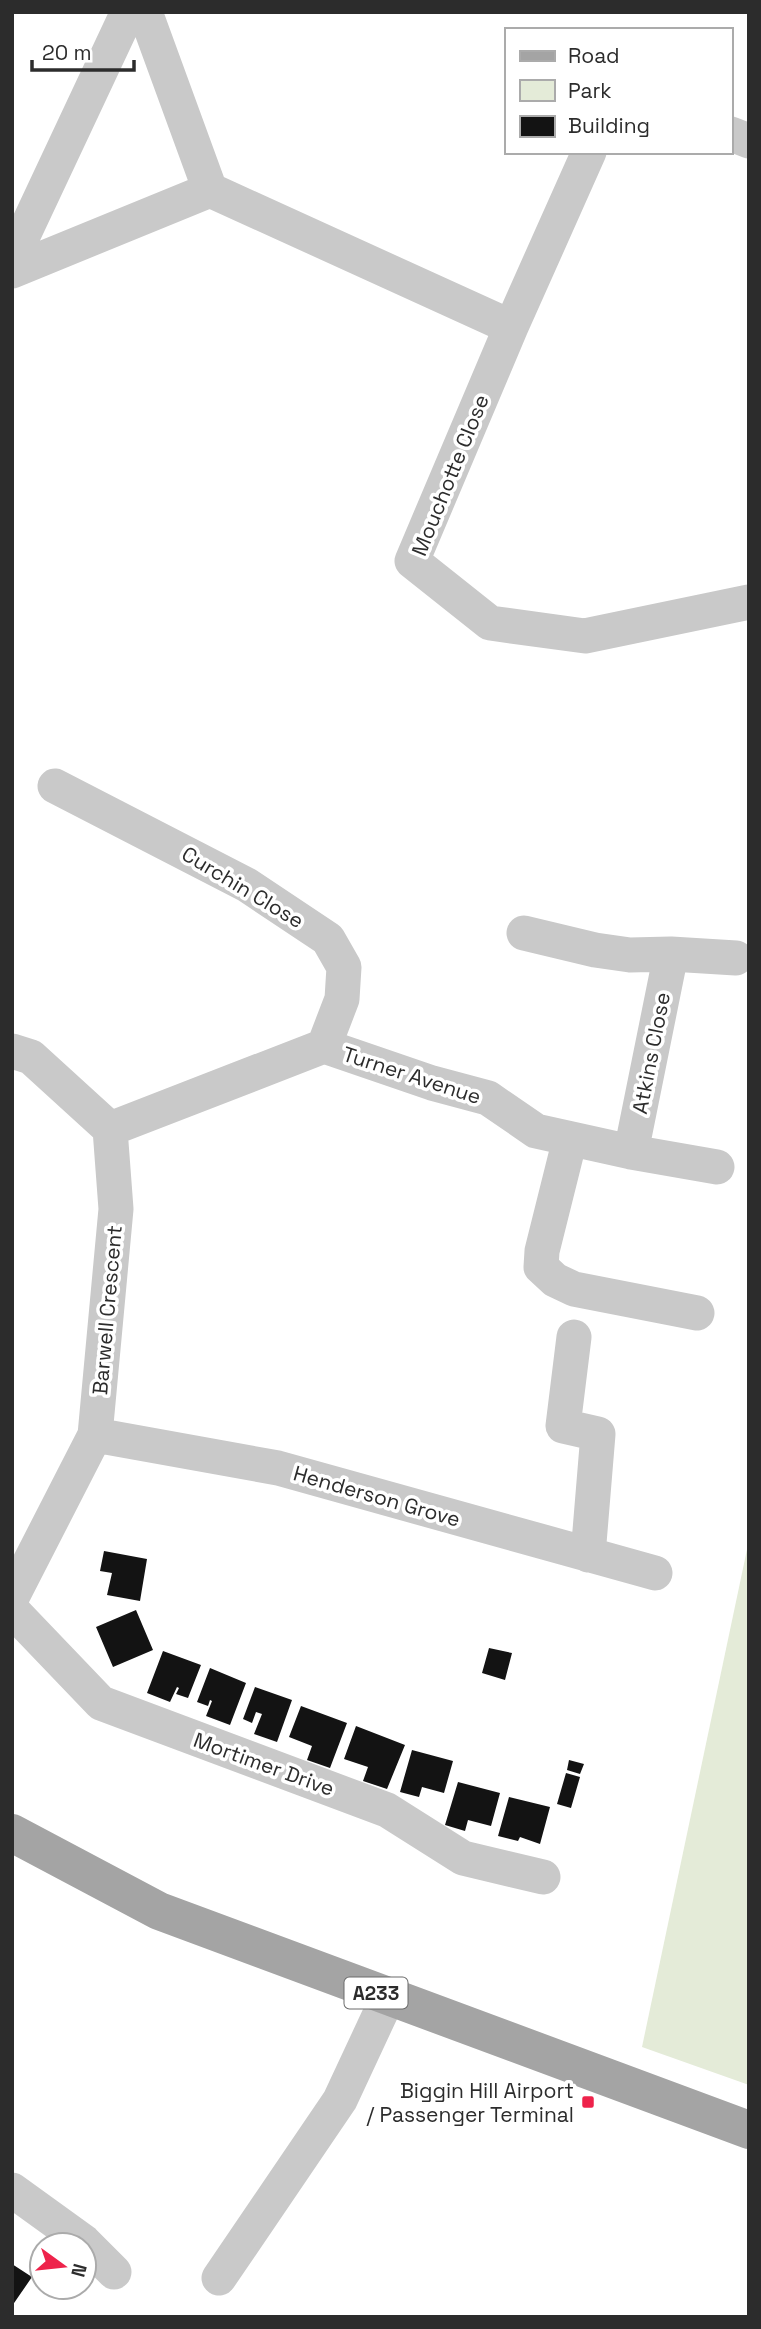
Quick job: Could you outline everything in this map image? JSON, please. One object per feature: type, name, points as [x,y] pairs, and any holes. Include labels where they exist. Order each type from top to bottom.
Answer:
[{"type":"main road","name":"A233","points":[[12,1833],[159,1911],[749,2130]]},
{"type":"street","points":[[12,259],[128,12]]},
{"type":"street","points":[[145,12],[210,190],[511,327]]},
{"type":"street","name":"Mouchotte Close","points":[[588,154],[412,561],[490,623],[585,636],[749,602]]},
{"type":"street","points":[[12,271],[210,190]]},
{"type":"street","name":"Curchin Close","points":[[55,786],[247,885],[328,939],[344,967],[342,999],[324,1046]]},
{"type":"street","points":[[524,933],[595,950],[630,955],[671,954],[736,958]]},
{"type":"street","name":"Atkins Close","points":[[631,1152],[671,954]]},
{"type":"street","name":"Turner Avenue","points":[[110,1129],[324,1046],[432,1083],[488,1098],[536,1131],[717,1167]]},
{"type":"street","points":[[12,1051],[31,1057],[110,1129]]},
{"type":"street","name":"Barwell Crescent","points":[[12,1598],[95,1435],[116,1209],[110,1129]]},
{"type":"street","points":[[570,1139],[542,1251],[541,1267],[555,1280],[574,1289],[697,1313]]},
{"type":"street","points":[[574,1337],[563,1426],[598,1434],[588,1555]]},
{"type":"street","name":"Henderson Grove","points":[[95,1435],[278,1468],[655,1573]]},
{"type":"street","name":"Mortimer Drive","points":[[12,1610],[101,1703],[387,1810],[463,1858],[543,1877]]},
{"type":"street","points":[[219,2278],[340,2100],[388,1997]]},
{"type":"street","points":[[12,2190],[84,2242],[114,2272]]},
{"type":"green space","points":[[749,1540],[749,2085],[642,2047]]},
{"type":"building","points":[[104,1551],[147,1559],[140,1601],[107,1595],[112,1573],[100,1571]]},
{"type":"building","points":[[136,1610],[153,1650],[113,1667],[96,1627]]},
{"type":"building","points":[[489,1648],[512,1653],[505,1680],[482,1673]]},
{"type":"building","points":[[163,1651],[201,1665],[188,1698],[176,1694],[179,1688],[177,1687],[170,1702],[147,1693]]},
{"type":"building","points":[[210,1668],[246,1683],[230,1725],[206,1716],[212,1701],[210,1700],[208,1706],[197,1702]]},
{"type":"building","points":[[255,1687],[292,1700],[277,1742],[254,1734],[262,1714],[256,1712],[252,1723],[243,1719]]},
{"type":"building","points":[[301,1706],[347,1723],[330,1768],[307,1760],[312,1746],[289,1737]]},
{"type":"building","points":[[356,1726],[405,1745],[387,1789],[363,1781],[368,1767],[344,1759]]},
{"type":"building","points":[[412,1750],[453,1761],[444,1793],[422,1787],[419,1797],[400,1792]]},
{"type":"building","points":[[569,1760],[584,1764],[580,1774],[567,1770]]},
{"type":"building","points":[[566,1773],[580,1777],[571,1808],[557,1804]]},
{"type":"building","points":[[458,1782],[500,1793],[491,1826],[468,1820],[465,1831],[445,1825]]},
{"type":"building","points":[[509,1797],[550,1807],[540,1844],[520,1837],[518,1841],[498,1836]]},
{"type":"building","points":[[12,2264],[28,2274],[28,2283],[12,2306]]},
{"type":"place","name":"Biggin Hill Airport / Passenger Terminal","points":[[588,2102]]}]
